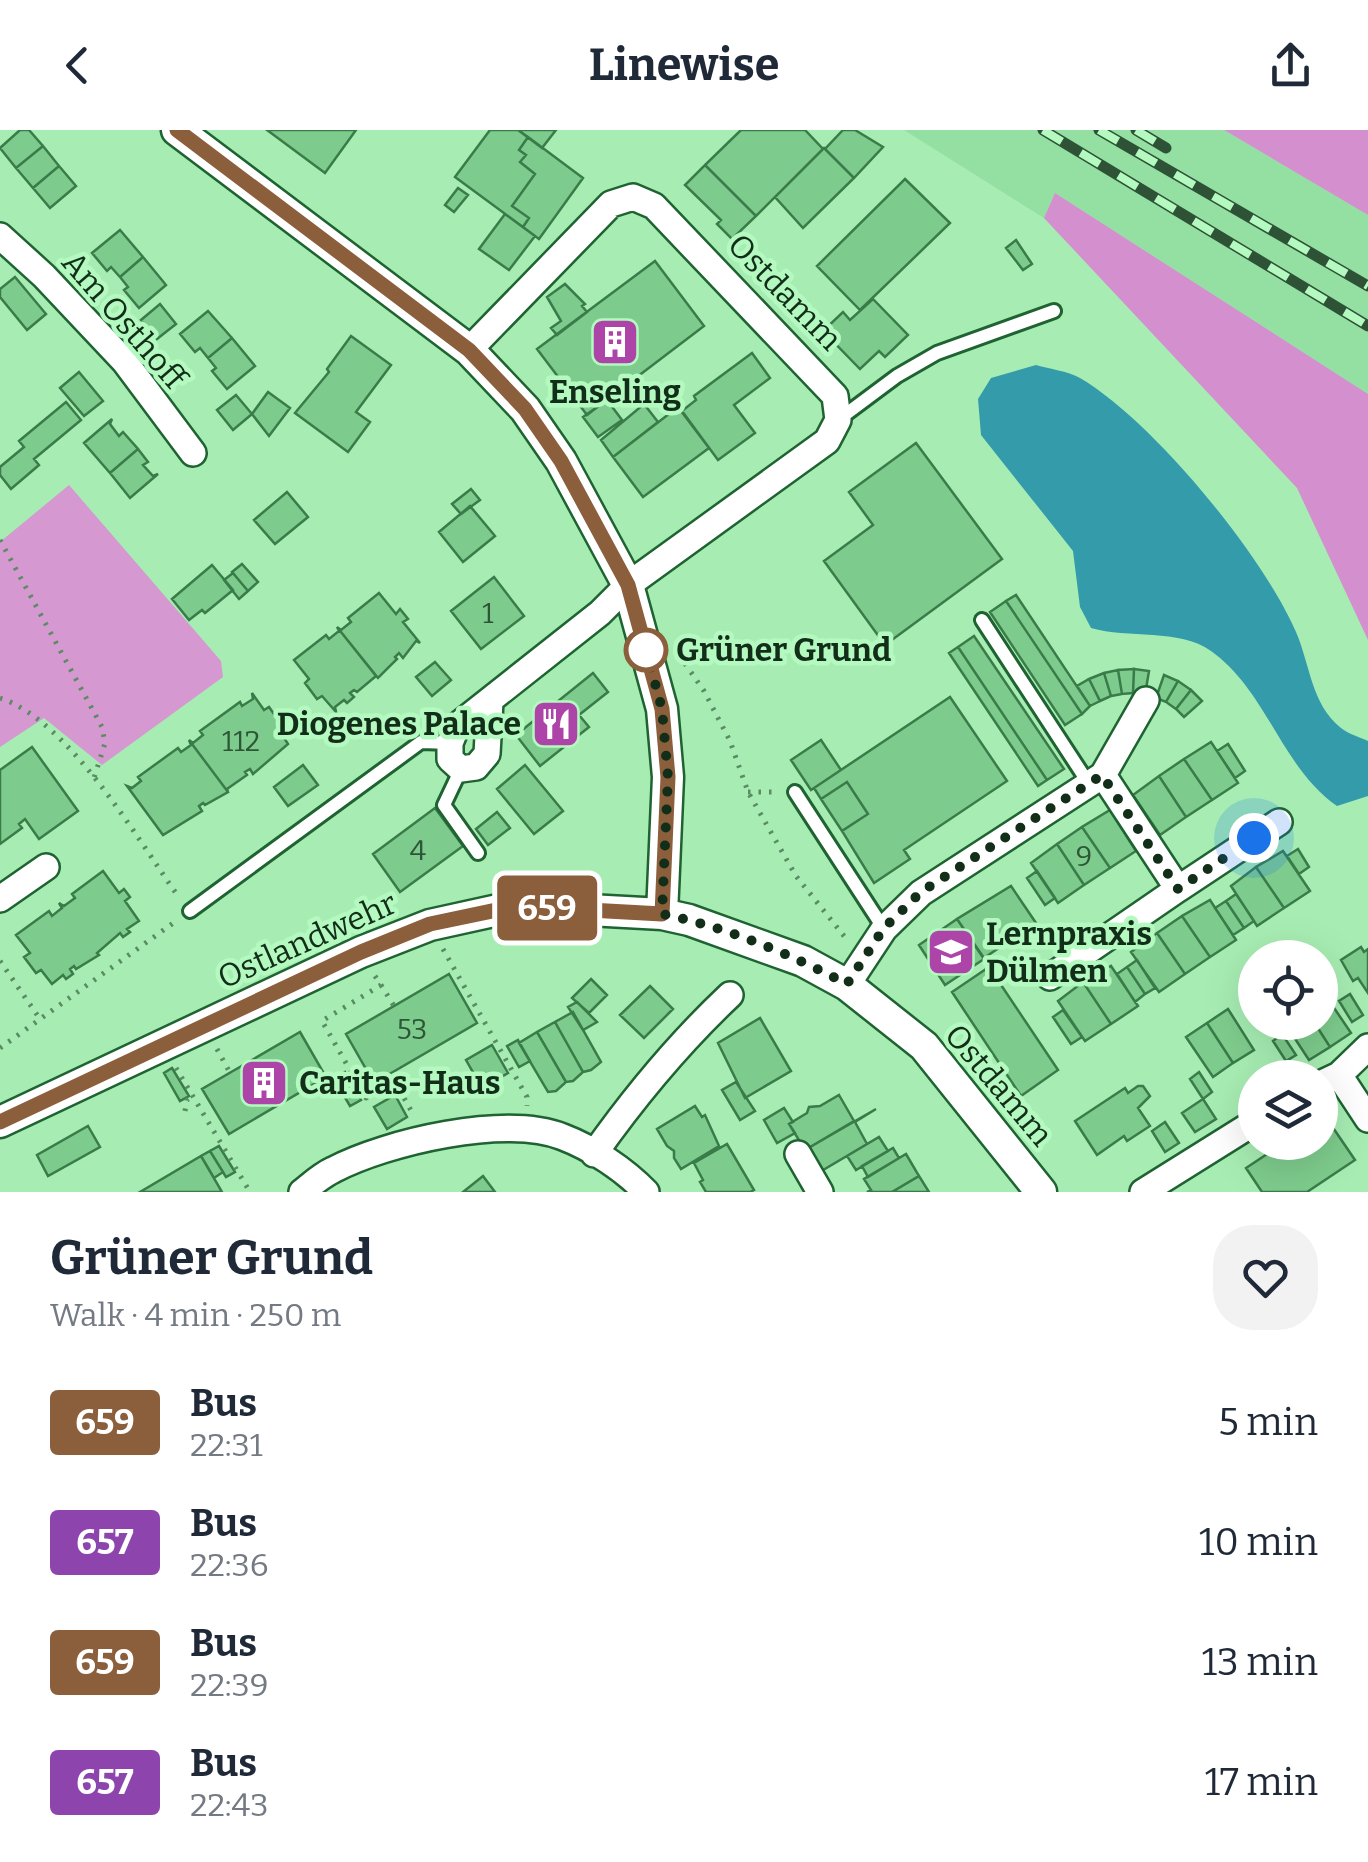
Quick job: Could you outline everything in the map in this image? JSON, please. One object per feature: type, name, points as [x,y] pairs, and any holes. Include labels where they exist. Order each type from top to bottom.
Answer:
[{"type":"street","points":[[177,130],[469,350],[525,409],[561,461],[628,585],[662,709],[668,777],[662,914]]},
{"type":"street","name":"Ostdamm","points":[[469,350],[610,204],[633,196],[654,206],[835,396],[838,420]]},
{"type":"street","name":"Am Osthoff","points":[[0,236],[44,276],[125,362],[193,453]]},
{"type":"street","points":[[490,701],[487,754],[476,766],[461,769],[450,759],[450,742],[456,726],[600,613],[628,585],[827,441],[838,420]]},
{"type":"street","points":[[847,984],[884,928],[921,892],[1096,779],[1146,700]]},
{"type":"street","points":[[1096,779],[1178,889]]},
{"type":"street","points":[[1050,977],[1279,822]]},
{"type":"street","points":[[0,899],[46,867]]},
{"type":"street","name":"Ostlandwehr","points":[[0,1122],[161,1044],[430,924],[516,906],[662,914]]},
{"type":"street","name":"Ostdamm","points":[[662,914],[803,961],[847,984],[924,1046],[1041,1192]]},
{"type":"street","points":[[594,1154],[648,1080],[730,995]]},
{"type":"street","points":[[1338,1072],[1368,1048]]},
{"type":"street","points":[[1338,1087],[1368,1118]]},
{"type":"street","points":[[302,1192],[330,1171],[378,1150],[426,1138],[524,1129],[562,1136],[634,1180],[646,1192]]},
{"type":"street","points":[[1143,1192],[1238,1133]]},
{"type":"street","points":[[798,1154],[820,1192]]},
{"type":"lane","points":[[838,420],[897,376],[937,353],[1054,311]]},
{"type":"lane","points":[[982,620],[1096,779]]},
{"type":"lane","points":[[190,911],[420,742],[450,742]]},
{"type":"lane","points":[[461,769],[444,805],[478,852]]},
{"type":"lane","points":[[795,792],[884,928]]},
{"type":"path","points":[[0,540],[102,727],[104,742],[94,778]]},
{"type":"path","points":[[674,648],[704,691],[730,741],[748,792],[796,876],[838,931],[865,956]]},
{"type":"path","points":[[0,698],[15,703],[74,751],[190,911],[0,1048]]},
{"type":"path","points":[[748,792],[795,792]]},
{"type":"path","points":[[430,924],[528,1097],[524,1129]]},
{"type":"path","points":[[361,952],[394,1006]]},
{"type":"path","points":[[0,961],[40,1019]]},
{"type":"path","points":[[381,985],[322,1021],[366,1098],[395,1082],[426,1138]]},
{"type":"path","points":[[161,1044],[250,1192]]},
{"type":"path","points":[[185,1111],[187,1100],[193,1096]]},
{"type":"shaded area","points":[[904,130],[1224,130],[1368,215],[1368,394],[1055,193],[1044,218]]},
{"type":"shaded area","points":[[1224,130],[1368,130],[1368,215]]},
{"type":"shaded area","points":[[1055,193],[1368,394],[1368,640],[1297,488],[1044,218]]},
{"type":"shaded area","points":[[69,485],[221,661],[223,677],[102,765],[44,718],[0,747],[0,542]]},
{"type":"water","points":[[1036,365],[1080,378],[1109,398],[1171,457],[1232,529],[1280,600],[1323,707],[1341,728],[1368,741],[1368,796],[1337,806],[1318,790],[1246,687],[1211,651],[1184,639],[1091,628],[1080,607],[1073,551],[981,435],[978,399],[991,378]]},
{"type":"building","points":[[20,130],[29,130],[43,146],[16,168],[0,148]]},
{"type":"building","points":[[267,130],[356,130],[325,173]]},
{"type":"building","points":[[490,130],[518,130],[528,137],[519,150],[526,155],[520,162],[535,174],[512,206],[529,218],[523,227],[455,177]]},
{"type":"building","points":[[518,130],[556,130],[542,148]]},
{"type":"building","points":[[741,130],[805,130],[823,149],[756,216],[705,165]]},
{"type":"building","points":[[843,130],[855,130],[883,147],[854,178],[825,149]]},
{"type":"building","points":[[528,137],[583,178],[539,239],[523,227],[529,218],[512,206],[535,174],[520,162],[526,155],[519,150]]},
{"type":"building","points":[[43,146],[59,166],[33,188],[16,168]]},
{"type":"building","points":[[824,148],[854,178],[803,228],[775,197]]},
{"type":"building","points":[[705,165],[756,216],[732,239],[717,224],[721,220],[685,185]]},
{"type":"building","points":[[59,166],[76,186],[50,208],[33,188]]},
{"type":"building","points":[[905,179],[950,223],[860,310],[817,266]]},
{"type":"building","points":[[458,188],[468,195],[454,212],[445,205]]},
{"type":"building","points":[[505,214],[535,236],[509,270],[479,249]]},
{"type":"building","points":[[120,230],[143,257],[120,277],[111,267],[107,271],[92,253]]},
{"type":"building","points":[[1016,240],[1032,264],[1023,270],[1006,248]]},
{"type":"building","points":[[143,257],[166,285],[139,308],[124,290],[128,287],[120,277]]},
{"type":"building","name":"Enseling","points":[[655,261],[704,326],[587,415],[537,349]]},
{"type":"building","points":[[15,277],[46,314],[27,330],[0,297],[0,289]]},
{"type":"building","points":[[565,284],[585,304],[582,306],[587,312],[557,335],[551,328],[561,321],[547,297]]},
{"type":"building","points":[[873,299],[908,335],[885,357],[879,351],[860,369],[823,331],[843,312],[850,320]]},
{"type":"building","points":[[160,304],[176,324],[157,339],[141,320]]},
{"type":"building","points":[[208,311],[232,338],[208,358],[200,348],[195,352],[180,334]]},
{"type":"building","points":[[351,336],[391,365],[356,412],[370,422],[348,452],[295,413],[329,372],[327,369]]},
{"type":"building","points":[[232,338],[255,366],[227,389],[212,371],[216,368],[208,358]]},
{"type":"building","points":[[752,353],[770,378],[734,405],[755,433],[718,460],[682,411],[696,400],[694,396]]},
{"type":"building","points":[[79,372],[103,401],[84,416],[60,388]]},
{"type":"building","points":[[268,392],[290,408],[269,436],[252,414]]},
{"type":"building","points":[[236,395],[252,414],[233,430],[217,410]]},
{"type":"building","points":[[607,400],[622,420],[598,437],[583,417]]},
{"type":"building","points":[[66,402],[81,420],[34,459],[39,465],[11,489],[0,475],[0,467],[24,447],[19,441]]},
{"type":"building","points":[[644,404],[658,422],[613,457],[601,440]]},
{"type":"building","points":[[678,407],[709,448],[643,497],[613,457]]},
{"type":"building","points":[[112,419],[110,424],[119,436],[123,432],[138,449],[110,473],[84,443]]},
{"type":"building","points":[[916,443],[1002,559],[885,645],[824,561],[873,525],[849,492]]},
{"type":"building","points":[[138,449],[148,462],[143,465],[153,476],[158,474],[130,498],[110,473]]},
{"type":"building","points":[[471,489],[480,500],[461,514],[452,504]]},
{"type":"building","points":[[287,492],[308,517],[275,544],[254,520]]},
{"type":"building","points":[[470,506],[495,536],[463,562],[439,532]]},
{"type":"building","points":[[242,564],[258,582],[248,591],[232,572]]},
{"type":"building","points":[[212,565],[233,590],[205,613],[202,610],[189,620],[172,599]]},
{"type":"building","points":[[233,573],[248,591],[239,599],[224,580]]},
{"type":"building","points":[[494,577],[524,616],[481,649],[451,611]]},
{"type":"building","points":[[379,593],[396,614],[400,609],[408,619],[403,622],[420,643],[416,641],[403,658],[399,653],[378,678],[337,627],[341,630],[351,622],[348,618]]},
{"type":"building","points":[[1016,595],[1090,706],[1082,714],[1006,601]]},
{"type":"building","points":[[1006,601],[1082,714],[1065,725],[990,612]]},
{"type":"building","points":[[337,627],[376,676],[350,693],[354,697],[335,707],[336,712],[322,696],[317,699],[305,683],[309,679],[294,660],[326,635],[329,639],[339,631]]},
{"type":"building","points":[[974,636],[1064,769],[1047,780],[958,647]]},
{"type":"building","points":[[958,647],[1047,780],[1038,786],[949,653]]},
{"type":"building","points":[[435,662],[451,680],[432,696],[416,677]]},
{"type":"building","points":[[1134,669],[1149,671],[1145,695],[1133,693]]},
{"type":"building","points":[[1134,669],[1133,693],[1122,694],[1118,670]]},
{"type":"building","points":[[1118,670],[1122,694],[1111,696],[1104,673]]},
{"type":"building","points":[[593,673],[608,692],[579,715],[589,727],[540,766],[516,735]]},
{"type":"building","points":[[1104,673],[1111,696],[1100,701],[1089,679]]},
{"type":"building","points":[[1164,675],[1178,681],[1166,702],[1156,698]]},
{"type":"building","points":[[1089,679],[1100,701],[1090,706],[1077,686]]},
{"type":"building","points":[[1178,681],[1191,690],[1176,709],[1166,702]]},
{"type":"building","points":[[1191,690],[1202,701],[1184,717],[1176,709]]},
{"type":"building","points":[[252,693],[281,724],[277,727],[288,744],[253,774],[250,769],[245,772],[247,775],[228,792],[189,740],[193,743],[203,735],[200,731],[240,702],[242,706],[253,699]]},
{"type":"building","points":[[950,697],[1007,781],[904,850],[910,859],[874,883],[842,831],[868,814],[847,782],[821,799],[814,788]]},
{"type":"building","points":[[189,740],[228,792],[203,803],[199,806],[202,811],[163,835],[127,786],[132,788],[141,781],[138,777],[178,748],[181,752],[191,745]]},
{"type":"building","points":[[821,740],[841,770],[811,790],[791,760]]},
{"type":"building","points":[[1211,742],[1238,783],[1212,800],[1184,759]]},
{"type":"building","points":[[1228,744],[1245,771],[1235,778],[1217,751]]},
{"type":"building","points":[[32,747],[78,811],[39,839],[25,819],[19,824],[22,828],[0,844],[0,770]]},
{"type":"building","points":[[1184,759],[1212,800],[1186,817],[1159,776]]},
{"type":"building","points":[[303,765],[318,785],[288,806],[274,787]]},
{"type":"building","points":[[525,765],[563,811],[534,834],[497,789]]},
{"type":"building","points":[[1159,776],[1186,817],[1160,835],[1133,795]]},
{"type":"building","points":[[847,782],[868,814],[842,831],[821,799]]},
{"type":"building","points":[[435,808],[463,846],[400,892],[373,854]]},
{"type":"building","points":[[1110,810],[1136,851],[1110,868],[1082,827]]},
{"type":"building","points":[[497,812],[510,828],[488,845],[476,829]]},
{"type":"building","points":[[1082,827],[1110,868],[1084,885],[1057,844]]},
{"type":"building","points":[[1057,844],[1084,885],[1058,903],[1031,863]]},
{"type":"building","points":[[1298,849],[1309,867],[1299,874],[1287,856]]},
{"type":"building","points":[[1283,851],[1310,891],[1284,908],[1256,867]]},
{"type":"building","points":[[1256,867],[1284,908],[1257,926],[1231,886]]},
{"type":"building","points":[[103,871],[119,893],[124,889],[130,897],[125,901],[139,921],[123,937],[120,933],[99,955],[70,969],[73,974],[66,979],[63,975],[52,984],[41,970],[36,973],[24,957],[30,953],[16,935],[49,911],[52,916],[62,908],[59,903],[64,906],[75,898],[72,894]]},
{"type":"building","points":[[1037,871],[1055,898],[1045,905],[1027,878]]},
{"type":"building","points":[[1011,886],[1036,923],[984,958],[957,919]]},
{"type":"building","points":[[1236,894],[1254,921],[1244,928],[1226,901]]},
{"type":"building","points":[[1210,900],[1236,940],[1210,957],[1182,916]]},
{"type":"building","points":[[1226,901],[1244,928],[1233,935],[1215,908]]},
{"type":"building","points":[[1182,916],[1210,957],[1185,974],[1157,933]]},
{"type":"building","name":"Lernpraxis Dülmen","points":[[957,919],[984,959],[945,985],[919,945]]},
{"type":"building","points":[[1157,933],[1185,974],[1159,992],[1131,952]]},
{"type":"building","points":[[1361,947],[1364,952],[1368,949],[1368,993],[1358,978],[1353,981],[1341,960]]},
{"type":"building","points":[[1137,960],[1155,988],[1145,994],[1127,967]]},
{"type":"building","points":[[1111,966],[1138,1006],[1111,1024],[1083,982]]},
{"type":"building","points":[[989,967],[1058,1070],[1021,1096],[952,992]]},
{"type":"building","points":[[1127,967],[1145,994],[1135,1002],[1117,974]]},
{"type":"building","points":[[449,974],[477,1023],[374,1083],[346,1034]]},
{"type":"building","points":[[591,979],[607,995],[589,1013],[572,998]]},
{"type":"building","points":[[1083,982],[1111,1024],[1085,1041],[1058,1001]]},
{"type":"building","points":[[650,986],[673,1009],[644,1038],[620,1015]]},
{"type":"building","points":[[1350,994],[1363,1015],[1352,1022],[1339,1001]]},
{"type":"building","points":[[577,1002],[597,1022],[583,1030],[568,1007]]},
{"type":"building","points":[[1228,1009],[1238,1025],[1238,1040],[1248,1040],[1254,1050],[1233,1063],[1207,1023]]},
{"type":"building","points":[[1063,1010],[1082,1037],[1071,1044],[1053,1017]]},
{"type":"building","points":[[573,1012],[601,1062],[583,1072],[555,1022]]},
{"type":"building","points":[[1338,1014],[1351,1033],[1330,1047],[1326,1040],[1338,1040]]},
{"type":"building","points":[[760,1018],[791,1071],[745,1098],[718,1043]]},
{"type":"building","points":[[555,1022],[583,1072],[573,1081],[566,1082],[537,1032]]},
{"type":"building","points":[[1207,1023],[1233,1063],[1213,1077],[1186,1037]]},
{"type":"building","name":"Caritas-Haus","points":[[300,1032],[326,1077],[229,1134],[202,1089]]},
{"type":"building","points":[[537,1032],[566,1082],[556,1091],[548,1092],[519,1043]]},
{"type":"building","points":[[518,1040],[530,1061],[519,1067],[507,1046]]},
{"type":"building","points":[[1286,1040],[1296,1055],[1285,1060],[1273,1041]]},
{"type":"building","points":[[1296,1040],[1326,1040],[1330,1047],[1309,1060]]},
{"type":"building","points":[[492,1045],[508,1073],[482,1088],[466,1060]]},
{"type":"building","points":[[172,1068],[189,1096],[180,1101],[164,1073]]},
{"type":"building","points":[[345,1072],[361,1100],[350,1106],[334,1079]]},
{"type":"building","points":[[1199,1072],[1212,1092],[1203,1099],[1190,1079]]},
{"type":"building","points":[[736,1082],[755,1111],[740,1120],[722,1090]]},
{"type":"building","points":[[1143,1086],[1150,1096],[1138,1108],[1150,1126],[1127,1141],[1124,1136],[1097,1155],[1075,1121],[1125,1088],[1128,1093]]},
{"type":"building","points":[[395,1095],[407,1117],[387,1129],[374,1107]]},
{"type":"building","points":[[839,1095],[854,1121],[805,1150],[789,1124],[807,1113],[809,1107],[820,1106]]},
{"type":"building","points":[[1203,1099],[1216,1119],[1195,1132],[1182,1113]]},
{"type":"building","points":[[695,1106],[702,1117],[705,1115],[719,1146],[681,1169],[674,1151],[657,1129]]},
{"type":"building","points":[[784,1108],[795,1133],[777,1143],[764,1120]]},
{"type":"building","points":[[876,1109],[855,1122],[867,1144],[818,1173],[805,1150]]},
{"type":"building","points":[[1165,1122],[1179,1143],[1165,1152],[1152,1131]]},
{"type":"building","points":[[88,1126],[100,1147],[48,1176],[37,1155]]},
{"type":"building","points":[[1338,1135],[1355,1160],[1307,1192],[1262,1192],[1246,1168],[1258,1160],[1338,1160]]},
{"type":"building","points":[[879,1137],[888,1151],[856,1170],[847,1156]]},
{"type":"building","points":[[727,1144],[754,1190],[706,1192],[700,1182],[703,1180],[694,1163]]},
{"type":"building","points":[[219,1146],[235,1172],[226,1177],[210,1151]]},
{"type":"building","points":[[893,1148],[899,1158],[868,1177],[862,1166]]},
{"type":"building","points":[[210,1151],[223,1172],[214,1178],[201,1156]]},
{"type":"building","points":[[906,1154],[919,1176],[892,1192],[867,1192],[871,1190],[864,1179]]},
{"type":"building","points":[[201,1156],[222,1192],[140,1192]]},
{"type":"building","points":[[483,1176],[495,1192],[463,1192]]},
{"type":"building","points":[[919,1176],[929,1192],[892,1192]]},
{"type":"railway","points":[[1043,130],[1368,326]]},
{"type":"railway","points":[[1099,130],[1368,286]]},
{"type":"railway","points":[[1136,130],[1166,148]]},
{"type":"bus line","name":"659","points":[[0,1122],[361,952],[430,924],[516,906],[662,914],[668,777],[662,709],[628,585],[561,461],[525,409],[469,350],[177,130]]},
{"type":"place","name":"Enseling","points":[[615,342]]},
{"type":"place","name":"Grüner Grund","points":[[646,650]]},
{"type":"place","name":"Diogenes Palace","points":[[556,724]]},
{"type":"place","name":"Lernpraxis Dülmen","points":[[951,952]]},
{"type":"place","name":"Caritas-Haus","points":[[264,1083]]},
{"type":"route","points":[[646,650],[662,709],[668,777],[662,914],[803,961],[847,984],[884,928],[921,892],[1102,775],[1178,889],[1254,838]]}]
